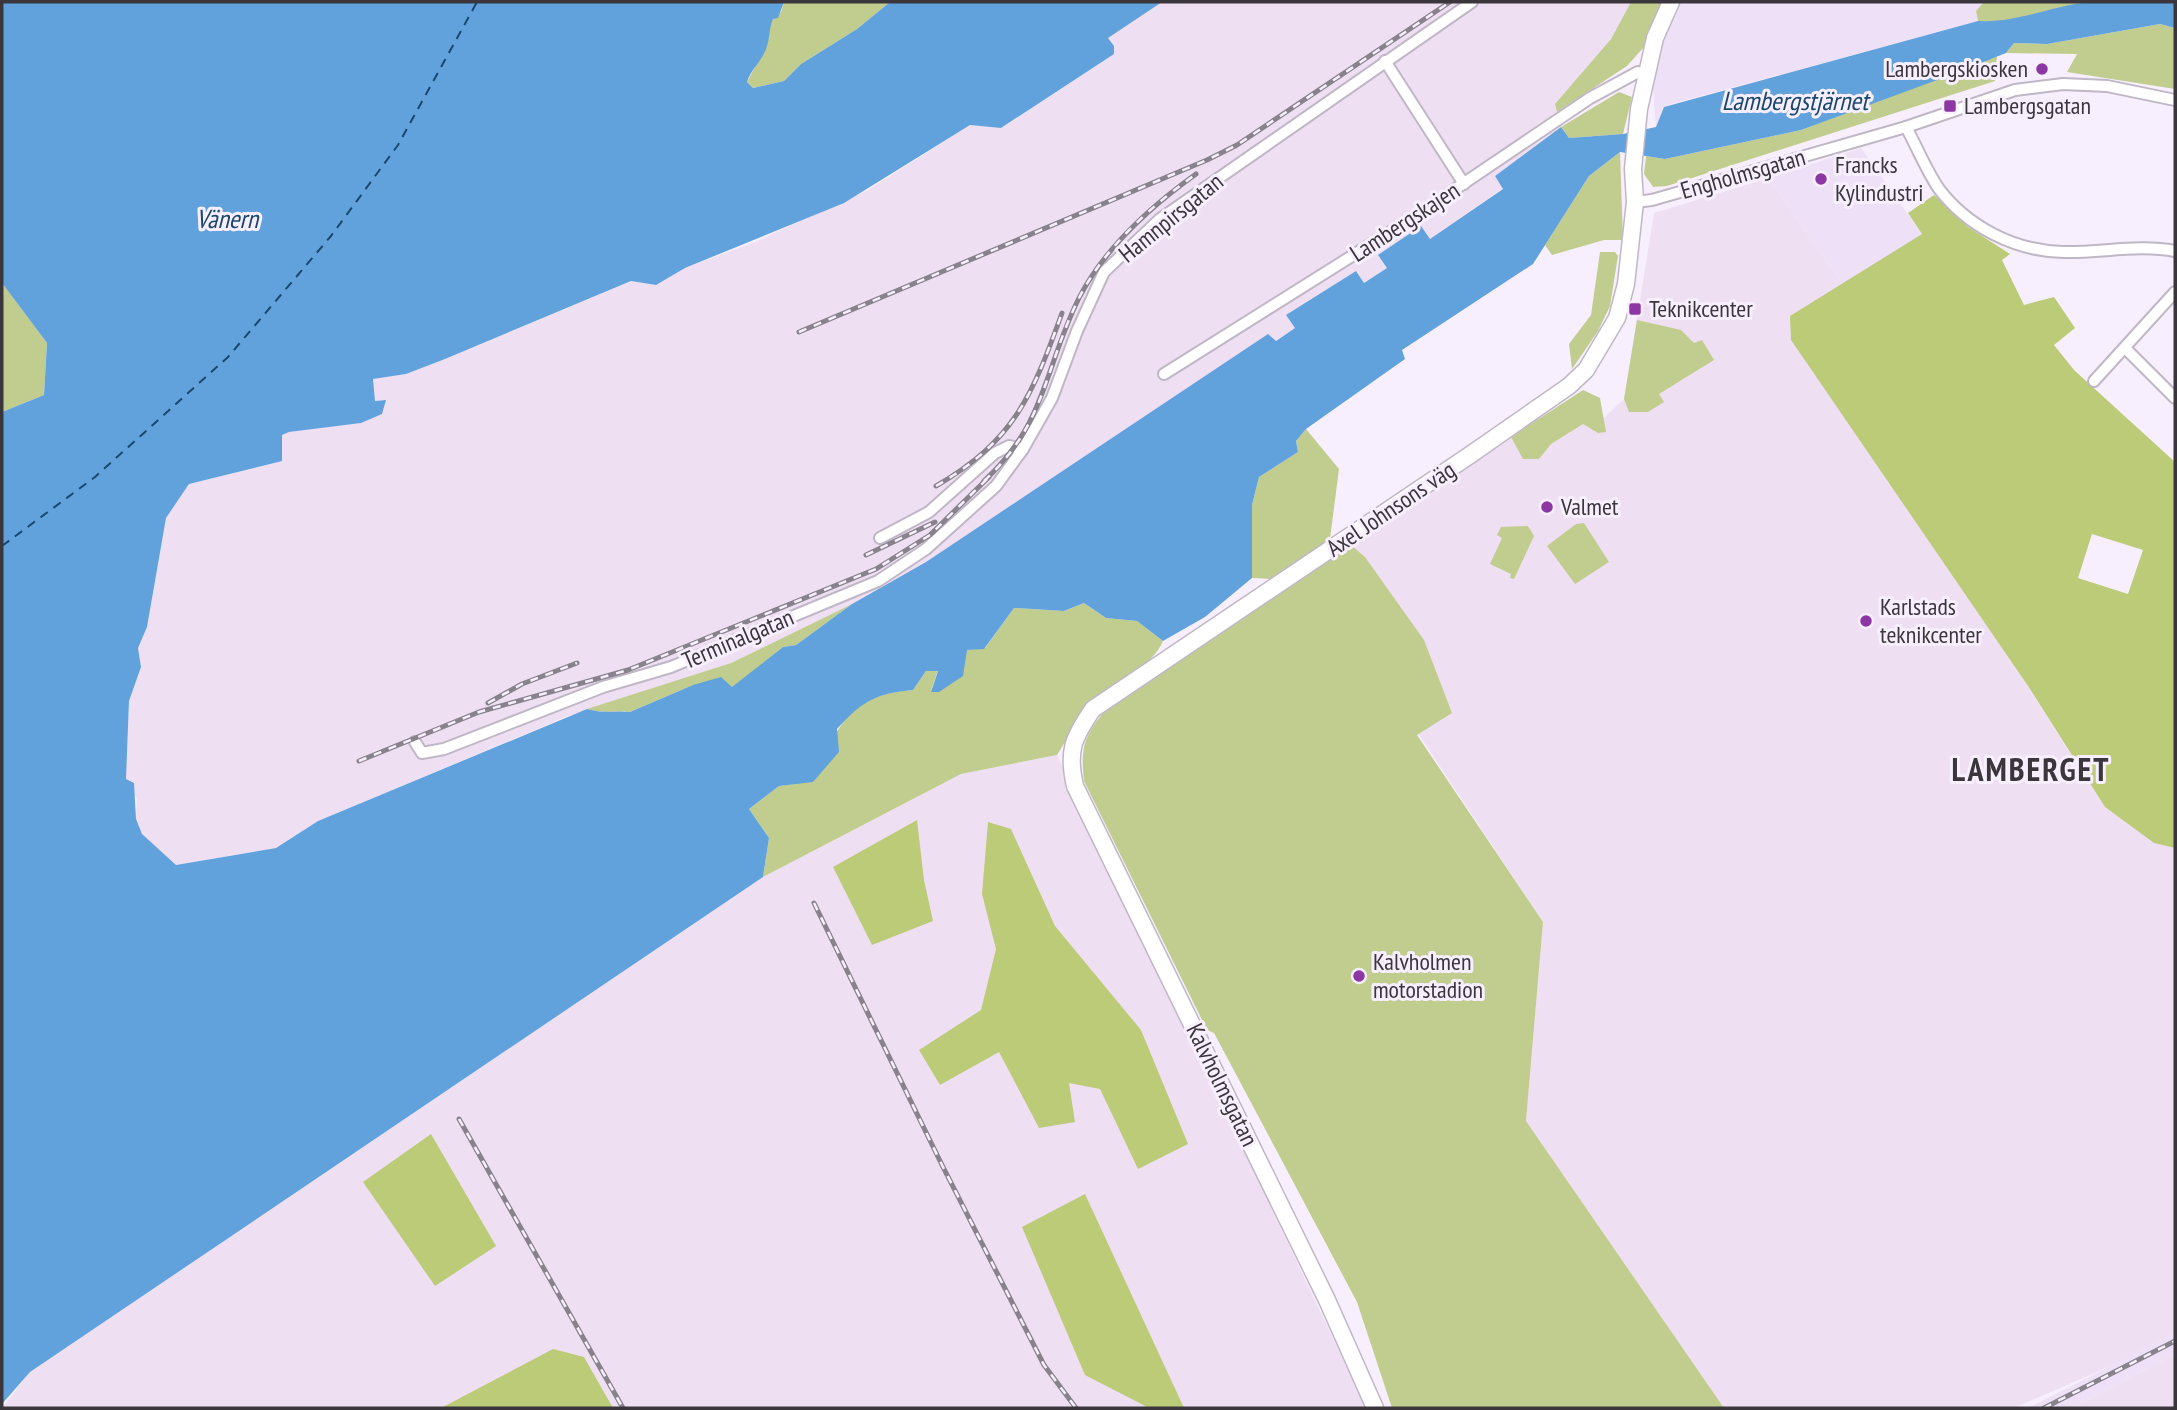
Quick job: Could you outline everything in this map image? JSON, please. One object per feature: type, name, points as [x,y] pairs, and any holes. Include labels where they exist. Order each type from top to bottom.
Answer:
[{"type":"street","name":"Hamnpirsgatan","points":[[1023,449],[1052,398],[1081,321],[1104,272],[1160,219],[1472,2]]},
{"type":"street","name":"Axel Johnsons väg","points":[[1069,762],[1075,734],[1093,709],[1470,455],[1569,386],[1586,370],[1617,317],[1626,284],[1635,202],[1633,169],[1639,109],[1655,38],[1671,2]]},
{"type":"street","points":[[1385,61],[1464,184]]},
{"type":"street","name":"Lambergskajen","points":[[1164,374],[1464,184],[1590,99],[1638,72],[1645,74]]},
{"type":"street","name":"Engholmsgatan","points":[[1635,202],[1652,200],[1906,127],[2015,90],[2063,84],[2107,86],[2175,100]]},
{"type":"street","points":[[1906,127],[1940,189],[1973,224],[2011,243],[2061,252],[2157,247],[2175,251]]},
{"type":"street","points":[[2094,381],[2126,349],[2175,292]]},
{"type":"street","points":[[2126,349],[2175,397]]},
{"type":"street","points":[[880,538],[929,512],[995,453],[1009,446],[1023,449]]},
{"type":"street","name":"Terminalgatan","points":[[415,742],[422,753],[444,749],[603,687],[671,667],[878,581],[926,549],[957,522],[996,486],[1023,449]]},
{"type":"street","name":"Kalvholmsgatan","points":[[1069,762],[1075,786],[1321,1288],[1376,1408]]},
{"type":"shaded area","points":[[1162,2],[1631,2],[1611,39],[1555,104],[1561,127],[1495,176],[1503,188],[1430,239],[1420,227],[1379,255],[1387,268],[1364,283],[1356,271],[1287,315],[1295,328],[1275,341],[1268,335],[926,562],[852,604],[731,663],[568,716],[318,821],[276,848],[176,865],[142,835],[136,819],[137,799],[126,780],[129,701],[141,667],[138,648],[147,627],[166,518],[189,484],[282,461],[282,435],[289,432],[361,423],[385,400],[375,401],[372,379],[406,374],[632,281],[656,285],[685,268],[755,242],[868,190],[970,125],[1002,128],[1114,54],[1107,38]]},
{"type":"shaded area","points":[[1680,2],[1984,2],[1976,11],[1978,21],[1664,106],[1656,127],[1653,91],[1659,55],[1667,28]]},
{"type":"shaded area","points":[[1861,148],[1922,234],[1843,285],[1769,178]]},
{"type":"shaded area","points":[[1769,178],[1843,285],[1790,316],[2105,807],[2154,843],[2175,848],[2175,1333],[2115,1364],[2014,1408],[1724,1408],[1526,1121],[1543,922],[1313,575],[1440,483],[1583,392],[1604,418],[1624,399],[1654,213]]},
{"type":"shaded area","points":[[1057,755],[1366,1408],[2,1408],[30,1372],[763,877],[961,774]]},
{"type":"shaded area","points":[[2175,1333],[2175,1354],[2072,1408],[2028,1408]]},
{"type":"shaded area","points":[[2175,1354],[2175,1408],[2072,1408],[2154,1365]]},
{"type":"green space","points":[[784,2],[890,2],[857,29],[801,64],[784,81],[753,88],[747,82],[767,45],[767,33],[773,18],[781,12]]},
{"type":"green space","points":[[1631,2],[1665,2],[1644,47],[1627,66],[1557,112],[1555,104],[1611,39]]},
{"type":"green space","points":[[1984,2],[2091,2],[2001,22],[1978,21],[1976,11]]},
{"type":"green space","points":[[2160,24],[2175,28],[2175,89],[2067,72],[2077,54],[2006,53],[2014,43],[2047,44]]},
{"type":"green space","points":[[1997,56],[1995,81],[1667,186],[1653,187],[1644,174],[1646,156],[1665,159],[1801,130]]},
{"type":"green space","points":[[1619,92],[1632,97],[1623,134],[1569,138],[1561,127]]},
{"type":"green space","points":[[1620,152],[1623,240],[1604,240],[1552,255],[1545,245],[1589,176]]},
{"type":"green space","points":[[1934,195],[1968,227],[2010,254],[2002,260],[2024,305],[2054,297],[2075,328],[2054,345],[2074,370],[2175,462],[2175,848],[2154,843],[2105,807],[2028,686],[1791,340],[1790,316],[1922,234],[1908,213]],"holes":[[[2092,534],[2143,550],[2128,594],[2078,578]]]},
{"type":"green space","points":[[1600,252],[1615,252],[1618,256],[1610,306],[1598,331],[1572,369],[1569,344],[1591,315]]},
{"type":"green space","points":[[2,283],[47,343],[44,395],[2,412]]},
{"type":"green space","points":[[1637,320],[1681,330],[1694,343],[1702,340],[1714,360],[1659,394],[1664,402],[1648,412],[1629,412],[1624,399]]},
{"type":"green space","points":[[1583,390],[1600,398],[1606,432],[1598,433],[1583,424],[1551,444],[1539,459],[1523,459],[1511,437]]},
{"type":"green space","points":[[1306,429],[1339,469],[1330,539],[1272,579],[1252,578],[1252,505],[1259,477],[1298,452],[1296,441]]},
{"type":"green space","points":[[1584,523],[1609,562],[1575,584],[1547,546],[1576,524]]},
{"type":"green space","points":[[1528,526],[1534,536],[1514,579],[1510,578],[1511,574],[1490,564],[1502,538],[1497,535],[1501,527]]},
{"type":"green space","name":"Kalvholmen motorstadion","points":[[1352,546],[1365,557],[1424,640],[1452,713],[1417,735],[1543,922],[1526,1121],[1724,1408],[1392,1408],[1357,1302],[1214,1033],[1207,1030],[1084,781],[1086,741],[1107,708]]},
{"type":"green space","points":[[1084,603],[1106,618],[1137,621],[1163,641],[1152,658],[1111,687],[1089,708],[1057,755],[961,774],[763,877],[769,838],[749,809],[779,786],[813,781],[838,730],[859,707],[873,698],[913,690],[926,671],[938,670],[931,691],[967,650],[985,648],[1014,608],[1064,611]]},
{"type":"green space","points":[[852,604],[796,645],[783,647],[732,688],[693,685],[630,712],[587,709],[731,663]]},
{"type":"green space","points":[[917,820],[924,880],[933,921],[872,945],[833,867]]},
{"type":"green space","points":[[988,822],[1011,829],[1055,926],[1141,1030],[1188,1144],[1138,1169],[1100,1089],[1069,1083],[1075,1122],[1039,1128],[999,1052],[940,1085],[919,1050],[981,1010],[996,949],[982,894]]},
{"type":"green space","points":[[431,1134],[496,1246],[435,1286],[363,1182]]},
{"type":"green space","points":[[1085,1194],[1184,1408],[1149,1408],[1085,1375],[1022,1227]]},
{"type":"green space","points":[[553,1349],[584,1357],[613,1408],[441,1408]]},
{"type":"water","name":"Vänern","points":[[2110,1],[2175,2],[2175,28],[2160,24],[2047,44],[2014,43],[2006,53],[1801,130],[1665,159],[1620,152],[1589,176],[1533,264],[1402,350],[1405,359],[1306,429],[1296,441],[1298,452],[1259,477],[1252,505],[1252,578],[1205,617],[1163,641],[1137,621],[1106,618],[1084,603],[1064,611],[1014,608],[984,649],[967,650],[963,676],[939,692],[931,692],[938,671],[926,671],[913,690],[870,700],[837,729],[839,752],[813,782],[779,786],[749,809],[769,838],[763,877],[30,1372],[2,1404],[2,412],[44,395],[47,343],[2,283],[2,2],[784,2],[778,18],[773,19],[765,51],[747,82],[753,88],[784,81],[801,64],[857,29],[890,2],[1162,2],[1108,38],[1114,46],[1114,54],[1001,128],[970,125],[844,203],[685,268],[656,285],[631,281],[406,374],[373,379],[375,401],[386,400],[382,414],[361,423],[289,432],[282,435],[282,461],[189,484],[166,518],[147,627],[138,648],[141,667],[129,701],[126,779],[134,783],[136,819],[142,834],[176,865],[276,848],[318,821],[587,709],[630,712],[693,685],[721,677],[732,687],[783,647],[796,645],[852,604],[926,562],[1268,334],[1276,341],[1295,328],[1286,315],[1356,271],[1364,283],[1387,268],[1378,255],[1421,226],[1430,239],[1503,189],[1495,176],[1561,127],[1569,138],[1623,134],[1656,127],[1664,107],[1978,21],[2020,17],[2075,4]]},
{"type":"ferry route","points":[[2,546],[95,477],[228,357],[331,236],[398,145],[477,2]]},
{"type":"railway","points":[[799,332],[1237,145],[1450,2]]},
{"type":"railway","points":[[984,481],[1005,459],[1033,416],[1067,324],[1090,279],[1130,229],[1196,174]]},
{"type":"railway","points":[[936,486],[963,469],[1003,433],[1030,392],[1062,313]]},
{"type":"railway","points":[[359,761],[479,712],[628,670],[876,569],[930,535],[989,477]]},
{"type":"railway","points":[[866,555],[935,522]]},
{"type":"railway","points":[[488,703],[522,684],[577,663]]},
{"type":"railway","points":[[814,903],[942,1165],[1044,1365],[1076,1408]]},
{"type":"railway","points":[[459,1119],[623,1408]]},
{"type":"railway","points":[[2044,1408],[2175,1341]]},
{"type":"place","name":"Lambergskiosken","points":[[2042,69]]},
{"type":"place","name":"Lambergsgatan","points":[[1950,106]]},
{"type":"place","name":"Francks Kylindustri","points":[[1821,179]]},
{"type":"place","name":"Teknikcenter","points":[[1635,309]]},
{"type":"place","name":"Valmet","points":[[1547,507]]},
{"type":"place","name":"Karlstads teknikcenter","points":[[1866,621]]},
{"type":"place","name":"Kalvholmen motorstadion","points":[[1359,976]]},
{"type":"district","name":"LAMBERGET","points":[[2031,770]]},
{"type":"water label","name":"Lambergstjärnet","points":[[1795,101]]}]
